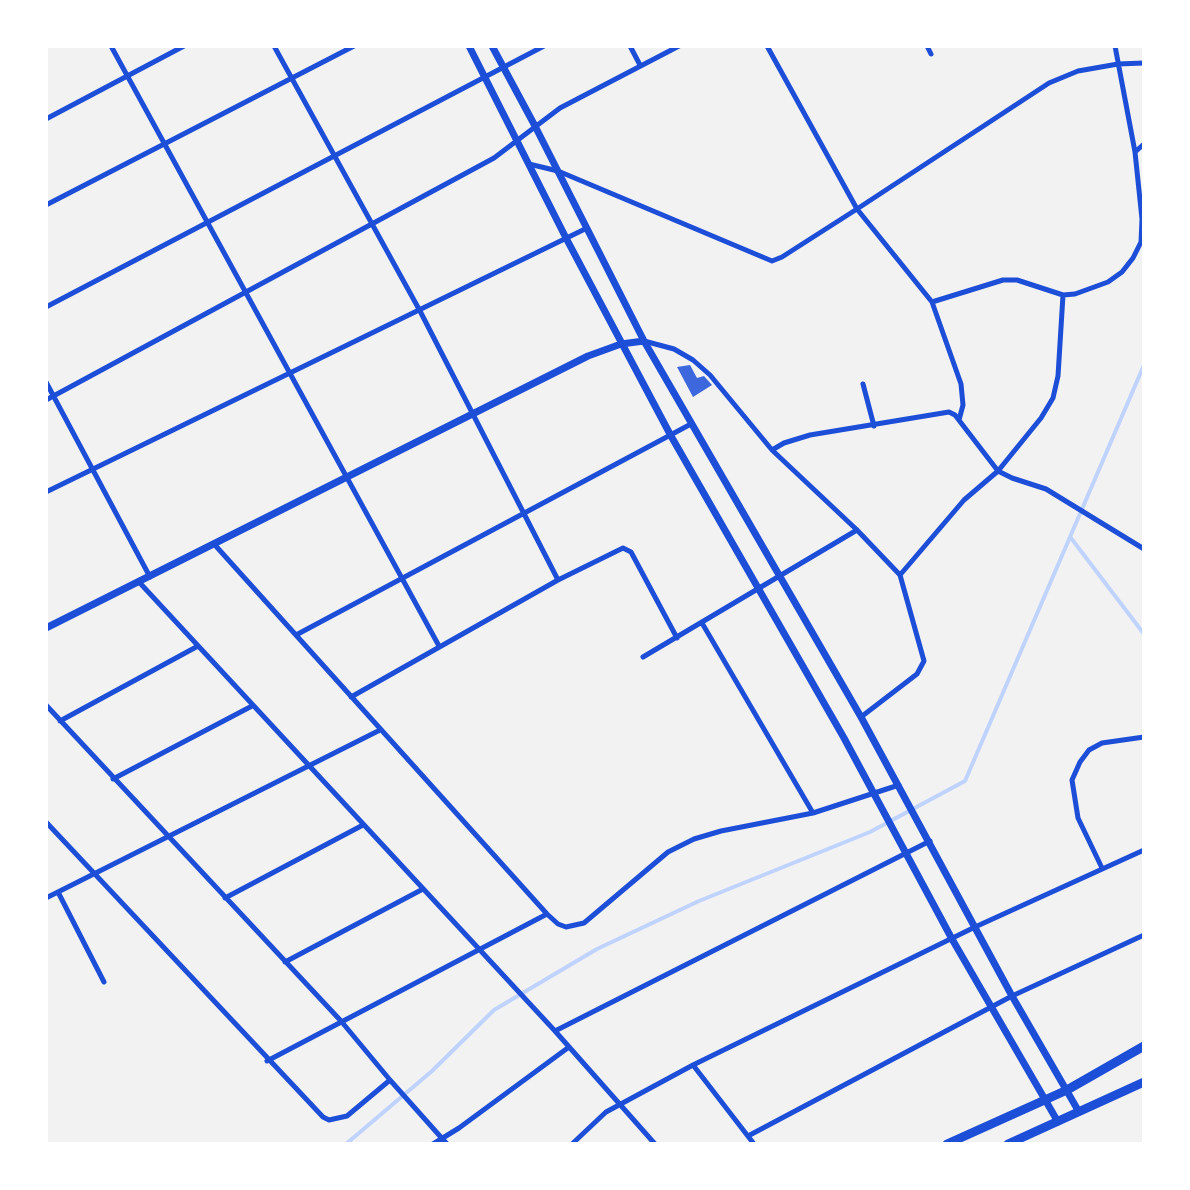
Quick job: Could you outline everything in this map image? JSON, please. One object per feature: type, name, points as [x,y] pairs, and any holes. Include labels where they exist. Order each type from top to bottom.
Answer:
[{"type":"main road","points":[[946,1143],[1067,1090],[1143,1046]]},
{"type":"main road","points":[[1008,1143],[1143,1082]]},
{"type":"street","points":[[111,46],[439,646]]},
{"type":"street","points":[[46,119],[184,46]]},
{"type":"street","points":[[274,46],[333,158],[420,311],[558,580]]},
{"type":"street","points":[[46,205],[290,77],[354,46]]},
{"type":"street","points":[[469,46],[670,436],[760,589],[875,793],[952,939],[1058,1122]]},
{"type":"street","points":[[492,46],[644,341],[861,717],[1012,996],[1079,1112]]},
{"type":"street","points":[[46,307],[544,46]]},
{"type":"street","points":[[630,46],[640,65]]},
{"type":"street","points":[[46,400],[494,158],[560,108],[679,46]]},
{"type":"street","points":[[767,46],[857,210],[932,302],[961,384],[963,405],[959,420]]},
{"type":"street","points":[[927,46],[931,54]]},
{"type":"street","points":[[932,302],[985,284],[1017,280],[1064,295],[1090,290],[1108,282],[1122,272],[1133,258],[1141,242],[1142,219],[1135,152],[1115,46]]},
{"type":"street","points":[[529,164],[558,171],[772,261],[857,210],[1049,83],[1078,71],[1118,64],[1143,63]]},
{"type":"street","points":[[1135,152],[1143,144]]},
{"type":"street","points":[[46,492],[585,229]]},
{"type":"street","points":[[900,575],[964,500],[998,471],[1041,418],[1053,398],[1058,376],[1064,295]]},
{"type":"street","points":[[46,628],[588,356],[621,344],[644,341],[674,349],[693,360],[710,375],[772,450],[857,530],[900,575],[924,661],[917,674],[861,717]]},
{"type":"street","points":[[46,382],[150,577]]},
{"type":"street","points":[[863,384],[874,426]]},
{"type":"street","points":[[772,450],[784,443],[810,435],[949,412],[959,420],[998,471],[1046,489],[1143,549]]},
{"type":"street","points":[[296,635],[691,424]]},
{"type":"street","points":[[643,657],[781,578],[857,530]]},
{"type":"street","points":[[214,544],[547,914],[558,924],[566,927],[584,923],[668,852],[694,839],[721,831],[813,813],[899,785]]},
{"type":"street","points":[[351,697],[558,580],[617,550],[627,549],[631,552],[677,638]]},
{"type":"street","points":[[139,582],[555,1031],[655,1143]]},
{"type":"street","points":[[702,623],[813,813]]},
{"type":"street","points":[[60,721],[198,646]]},
{"type":"street","points":[[46,705],[341,1021],[447,1143]]},
{"type":"street","points":[[112,778],[252,706]]},
{"type":"street","points":[[46,898],[380,730]]},
{"type":"street","points":[[1102,868],[1078,818],[1072,780],[1080,762],[1089,750],[1102,743],[1143,736]]},
{"type":"street","points":[[46,822],[317,1113],[329,1120],[347,1116],[390,1080]]},
{"type":"street","points":[[225,898],[363,825]]},
{"type":"street","points":[[555,1031],[930,841]]},
{"type":"street","points":[[572,1143],[587,1126],[620,1102],[975,927],[1143,850]]},
{"type":"street","points":[[285,962],[423,889]]},
{"type":"street","points":[[58,892],[104,982]]},
{"type":"street","points":[[267,1061],[547,914]]},
{"type":"street","points":[[748,1136],[1012,996],[1143,935]]},
{"type":"street","points":[[434,1143],[459,1128],[569,1047]]},
{"type":"street","points":[[693,1065],[754,1143]]},
{"type":"building","points":[[690,365],[697,378],[704,376],[712,385],[693,397],[677,367]]},
{"type":"waterway","points":[[346,1144],[432,1071],[494,1010],[597,949],[699,901],[870,832],[965,781],[1144,365]]},
{"type":"waterway","points":[[1071,538],[1144,634]]},
{"type":"waterway","points":[[1144,708],[1144,728]]}]
